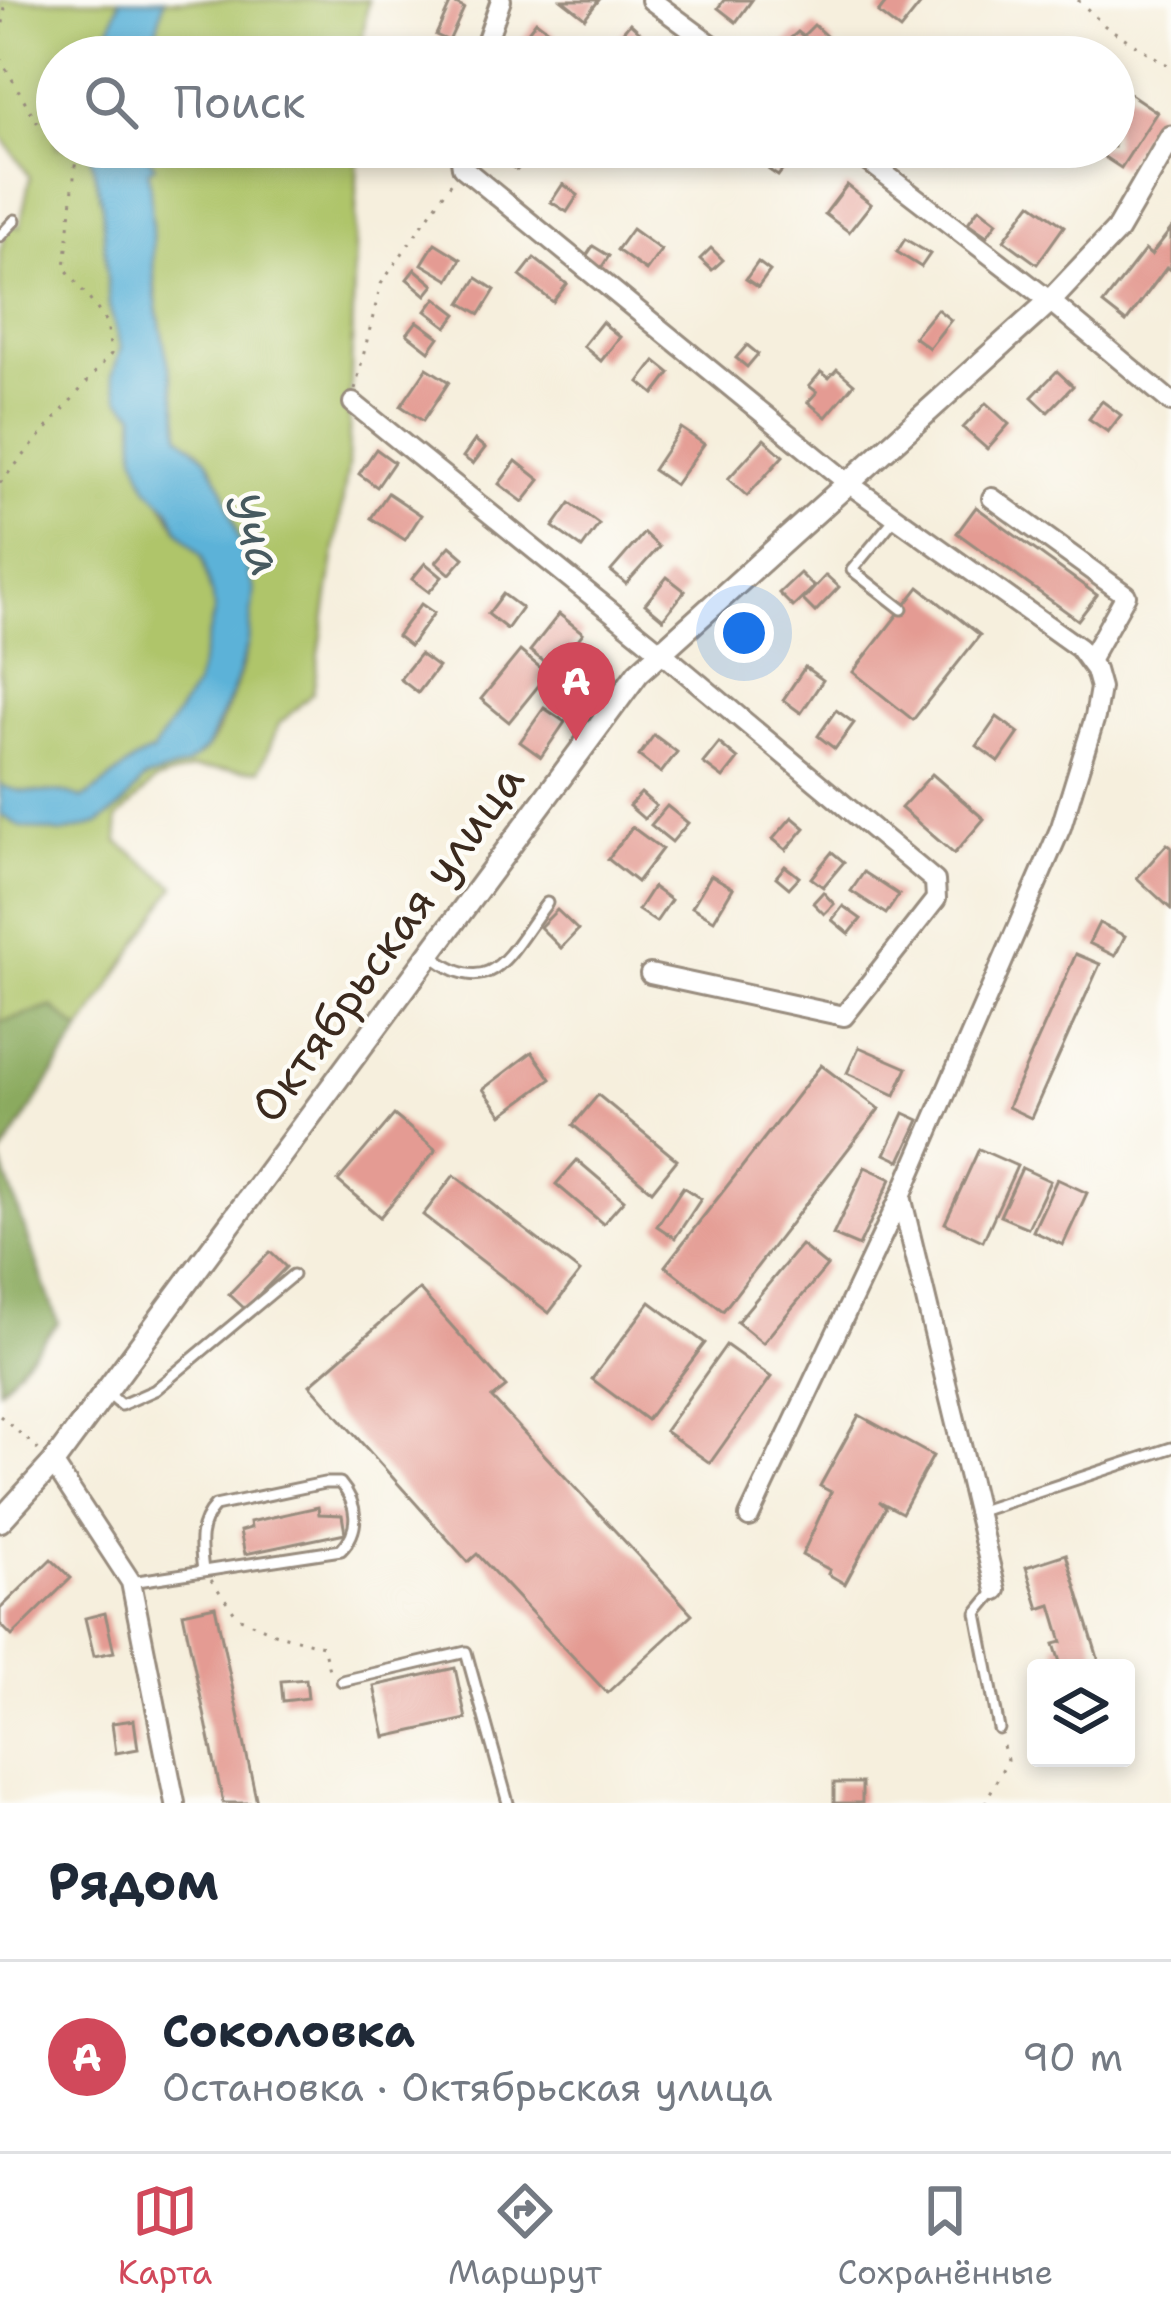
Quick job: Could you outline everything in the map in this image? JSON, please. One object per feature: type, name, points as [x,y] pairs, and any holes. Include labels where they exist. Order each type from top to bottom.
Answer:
[{"type":"street","points":[[488,36],[501,0]]},
{"type":"street","points":[[651,0],[700,36]]},
{"type":"street","name":"Октябрьская улица","points":[[0,1521],[52,1463],[638,673],[1050,302],[1117,230],[1171,136]]},
{"type":"street","points":[[474,168],[848,483],[1079,648],[1100,688],[1096,717],[1061,827],[901,1196],[749,1517]]},
{"type":"street","points":[[877,168],[1171,402]]},
{"type":"street","points":[[353,403],[934,880],[936,899],[844,1016],[650,974]]},
{"type":"street","points":[[992,499],[1126,595],[1089,662]]},
{"type":"street","points":[[901,1196],[996,1590]]},
{"type":"street","points":[[52,1463],[131,1582],[175,1803]]},
{"type":"lane","points":[[0,236],[15,220]]},
{"type":"lane","points":[[896,517],[852,570],[902,610]]},
{"type":"lane","points":[[429,953],[457,974],[477,978],[494,971],[547,903]]},
{"type":"lane","points":[[105,1391],[121,1405],[155,1390],[293,1275]]},
{"type":"lane","points":[[977,1512],[1171,1448]]},
{"type":"lane","points":[[131,1582],[341,1550],[351,1539],[356,1521],[351,1496],[340,1483],[324,1483],[215,1506],[205,1516],[199,1537],[203,1570]]},
{"type":"lane","points":[[996,1590],[977,1613],[999,1729]]},
{"type":"lane","points":[[342,1682],[466,1652],[508,1803]]},
{"type":"path","points":[[0,47],[6,0]]},
{"type":"path","points":[[1078,0],[1121,36]]},
{"type":"path","points":[[1135,45],[1171,67]]},
{"type":"path","points":[[0,58],[36,121]]},
{"type":"path","points":[[0,483],[111,355],[107,322],[65,268],[75,168]]},
{"type":"path","points":[[353,403],[381,284],[454,168]]},
{"type":"path","points":[[0,1416],[52,1463]]},
{"type":"path","points":[[203,1570],[238,1617],[322,1646],[332,1684],[342,1682]]},
{"type":"path","points":[[985,1803],[1006,1760],[999,1729]]},
{"type":"green space","points":[[0,0],[120,0],[107,36],[36,36],[36,168],[94,168],[102,205],[109,306],[121,348],[120,399],[135,413],[134,426],[157,494],[202,556],[215,609],[195,687],[152,752],[82,799],[0,785],[0,252],[8,224],[20,227],[30,177],[0,134]]},
{"type":"green space","points":[[164,0],[368,0],[363,36],[155,36]]},
{"type":"green space","points":[[145,168],[357,168],[348,466],[313,693],[279,724],[260,770],[192,769],[155,781],[117,819],[118,842],[175,886],[81,1031],[52,1007],[0,1022],[0,814],[45,830],[91,825],[119,809],[149,777],[200,755],[225,715],[247,646],[242,579],[223,495],[207,459],[180,435],[158,313]]},
{"type":"green space","points":[[52,1007],[81,1031],[0,1158],[0,1022]]},
{"type":"green space","points":[[0,1158],[58,1323],[0,1389]]},
{"type":"water","points":[[120,0],[164,0],[155,36],[107,36]]},
{"type":"water","points":[[94,168],[152,168],[155,294],[180,435],[207,459],[224,491],[254,590],[248,643],[233,691],[206,749],[185,766],[144,779],[122,806],[98,824],[62,833],[21,827],[0,814],[0,785],[82,799],[152,752],[195,687],[215,609],[202,556],[178,529],[169,508],[147,487],[135,454],[135,413],[120,399],[112,376],[121,348],[109,306],[102,205]]},
{"type":"building","points":[[562,0],[599,0],[585,18]]},
{"type":"building","points":[[724,0],[752,0],[736,22],[718,8]]},
{"type":"building","points":[[888,0],[913,0],[920,5],[900,30],[878,13]]},
{"type":"building","points":[[451,2],[464,8],[451,36],[436,35]]},
{"type":"building","points":[[536,21],[556,36],[525,36]]},
{"type":"building","points":[[630,23],[644,36],[619,36]]},
{"type":"building","points":[[814,25],[826,36],[803,36]]},
{"type":"building","points":[[1135,97],[1157,112],[1135,146]]},
{"type":"building","points":[[563,184],[578,195],[567,212],[551,202]]},
{"type":"building","points":[[847,185],[871,204],[849,232],[825,214]]},
{"type":"building","points":[[1031,203],[1064,226],[1037,264],[1004,240]]},
{"type":"building","points":[[979,208],[997,222],[987,236],[968,223]]},
{"type":"building","points":[[632,229],[661,250],[646,271],[617,250]]},
{"type":"building","points":[[1171,229],[1171,270],[1167,267],[1126,322],[1103,304],[1145,250],[1151,255]]},
{"type":"building","points":[[905,239],[930,254],[921,267],[897,252]]},
{"type":"building","points":[[435,243],[461,259],[449,280],[422,264]]},
{"type":"building","points":[[593,246],[609,256],[601,268],[585,258]]},
{"type":"building","points":[[711,248],[723,260],[712,270],[700,259]]},
{"type":"building","points":[[534,258],[567,284],[553,302],[520,276]]},
{"type":"building","points":[[758,262],[770,271],[758,287],[746,279]]},
{"type":"building","points":[[415,269],[434,285],[426,295],[407,279]]},
{"type":"building","points":[[477,278],[495,290],[480,314],[461,303]]},
{"type":"building","points":[[436,298],[457,314],[447,327],[426,311]]},
{"type":"building","points":[[937,309],[951,320],[929,348],[914,337]]},
{"type":"building","points":[[417,321],[439,337],[429,351],[407,334]]},
{"type":"building","points":[[602,322],[620,337],[601,361],[583,346]]},
{"type":"building","points":[[747,345],[758,354],[747,367],[736,358]]},
{"type":"building","points":[[655,361],[670,373],[654,394],[639,382]]},
{"type":"building","points":[[427,368],[449,382],[423,421],[401,406]]},
{"type":"building","points":[[837,369],[854,384],[826,417],[808,402],[817,392],[809,386],[821,372],[829,378]]},
{"type":"building","points":[[1057,371],[1073,386],[1048,412],[1032,397]]},
{"type":"building","points":[[1102,401],[1121,415],[1108,432],[1089,419]]},
{"type":"building","points":[[986,403],[1009,424],[987,449],[963,428]]},
{"type":"building","points":[[681,428],[704,444],[675,485],[653,470]]},
{"type":"building","points":[[764,439],[783,456],[747,496],[728,479]]},
{"type":"building","points":[[475,440],[485,448],[473,464],[463,457]]},
{"type":"building","points":[[376,449],[394,462],[377,487],[359,474]]},
{"type":"building","points":[[516,461],[540,480],[523,502],[499,484]]},
{"type":"building","points":[[388,493],[421,515],[405,540],[371,518]]},
{"type":"building","points":[[570,503],[599,524],[582,548],[553,527]]},
{"type":"building","points":[[976,507],[1097,595],[1078,620],[957,533]]},
{"type":"building","points":[[644,533],[659,547],[626,584],[611,571]]},
{"type":"building","points":[[450,546],[464,558],[450,574],[436,562]]},
{"type":"building","points":[[425,563],[442,577],[429,592],[412,579]]},
{"type":"building","points":[[800,573],[814,587],[793,607],[779,593]]},
{"type":"building","points":[[826,575],[839,587],[815,612],[803,600]]},
{"type":"building","points":[[667,577],[685,591],[663,619],[645,604]]},
{"type":"building","points":[[919,587],[980,635],[913,720],[853,672]]},
{"type":"building","points":[[503,594],[522,608],[507,629],[488,614]]},
{"type":"building","points":[[421,604],[434,613],[410,646],[397,636]]},
{"type":"building","points":[[559,614],[583,633],[555,670],[530,651]]},
{"type":"building","points":[[520,651],[548,674],[509,722],[481,699]]},
{"type":"building","points":[[420,654],[438,667],[418,693],[400,679]]},
{"type":"building","points":[[805,667],[823,680],[801,713],[783,700]]},
{"type":"building","points":[[544,708],[565,722],[541,757],[520,742]]},
{"type":"building","points":[[836,710],[854,723],[835,749],[818,736]]},
{"type":"building","points":[[997,717],[1019,733],[999,762],[977,746]]},
{"type":"building","points":[[654,735],[677,752],[661,773],[639,756]]},
{"type":"building","points":[[719,743],[738,759],[723,778],[703,763]]},
{"type":"building","points":[[932,774],[984,819],[954,854],[901,808]]},
{"type":"building","points":[[641,793],[656,806],[644,819],[629,806]]},
{"type":"building","points":[[667,806],[688,823],[672,842],[651,825]]},
{"type":"building","points":[[792,817],[805,828],[786,850],[773,839]]},
{"type":"building","points":[[632,827],[662,849],[637,882],[608,859]]},
{"type":"building","points":[[1167,844],[1171,847],[1171,909],[1137,878]]},
{"type":"building","points":[[832,852],[844,862],[823,887],[811,878]]},
{"type":"building","points":[[785,866],[799,877],[789,888],[776,877]]},
{"type":"building","points":[[864,872],[899,895],[886,914],[851,891]]},
{"type":"building","points":[[711,875],[733,888],[714,920],[692,907]]},
{"type":"building","points":[[653,887],[671,900],[656,922],[638,910]]},
{"type":"building","points":[[823,892],[834,904],[824,914],[813,903]]},
{"type":"building","points":[[843,906],[861,919],[849,934],[832,920]]},
{"type":"building","points":[[557,910],[578,930],[561,948],[540,927]]},
{"type":"building","points":[[1099,923],[1125,936],[1115,956],[1089,943]]},
{"type":"building","points":[[1076,954],[1100,964],[1031,1118],[1008,1107]]},
{"type":"building","points":[[859,1047],[907,1068],[895,1095],[847,1073]]},
{"type":"building","points":[[532,1052],[551,1079],[502,1115],[483,1089]]},
{"type":"building","points":[[821,1065],[879,1109],[723,1311],[665,1266]]},
{"type":"building","points":[[598,1095],[677,1160],[652,1191],[573,1125]]},
{"type":"building","points":[[904,1113],[919,1120],[900,1161],[885,1154]]},
{"type":"building","points":[[394,1115],[436,1150],[380,1217],[338,1181]]},
{"type":"building","points":[[979,1149],[1017,1166],[983,1241],[945,1223]]},
{"type":"building","points":[[577,1160],[624,1200],[603,1224],[556,1184]]},
{"type":"building","points":[[865,1167],[891,1179],[859,1246],[833,1235]]},
{"type":"building","points":[[1022,1168],[1050,1181],[1028,1228],[1000,1216]]},
{"type":"building","points":[[454,1175],[580,1272],[549,1313],[423,1215]]},
{"type":"building","points":[[1057,1179],[1087,1193],[1063,1245],[1033,1231]]},
{"type":"building","points":[[683,1187],[701,1199],[675,1238],[657,1226]]},
{"type":"building","points":[[801,1245],[827,1266],[763,1343],[737,1322]]},
{"type":"building","points":[[270,1252],[286,1267],[245,1309],[229,1294]]},
{"type":"building","points":[[419,1289],[506,1387],[492,1398],[692,1614],[607,1693],[477,1554],[468,1562],[310,1385]]},
{"type":"building","points":[[650,1302],[705,1343],[647,1420],[592,1379]]},
{"type":"building","points":[[726,1345],[771,1377],[710,1463],[665,1431]]},
{"type":"building","points":[[859,1415],[933,1456],[902,1513],[879,1501],[886,1507],[845,1584],[802,1555],[831,1492],[820,1486]]},
{"type":"building","points":[[318,1507],[319,1514],[342,1515],[345,1533],[245,1554],[240,1531],[251,1528],[250,1522]]},
{"type":"building","points":[[1066,1554],[1098,1659],[1059,1659],[1054,1644],[1062,1642],[1051,1605],[1039,1609],[1026,1567]]},
{"type":"building","points":[[51,1559],[71,1578],[12,1636],[0,1624],[0,1609]]},
{"type":"building","points":[[215,1606],[257,1803],[223,1803],[183,1613]]},
{"type":"building","points":[[105,1613],[114,1652],[94,1656],[85,1618]]},
{"type":"building","points":[[455,1668],[466,1719],[385,1737],[374,1686]]},
{"type":"building","points":[[306,1679],[308,1698],[283,1701],[281,1681]]},
{"type":"building","points":[[134,1720],[138,1749],[116,1753],[112,1723]]},
{"type":"building","points":[[834,1783],[862,1783],[862,1803],[834,1803]]},
{"type":"place","name":"Соколовка","points":[[576,741]]},
{"type":"water label","name":"Уча","points":[[255,533]]}]
